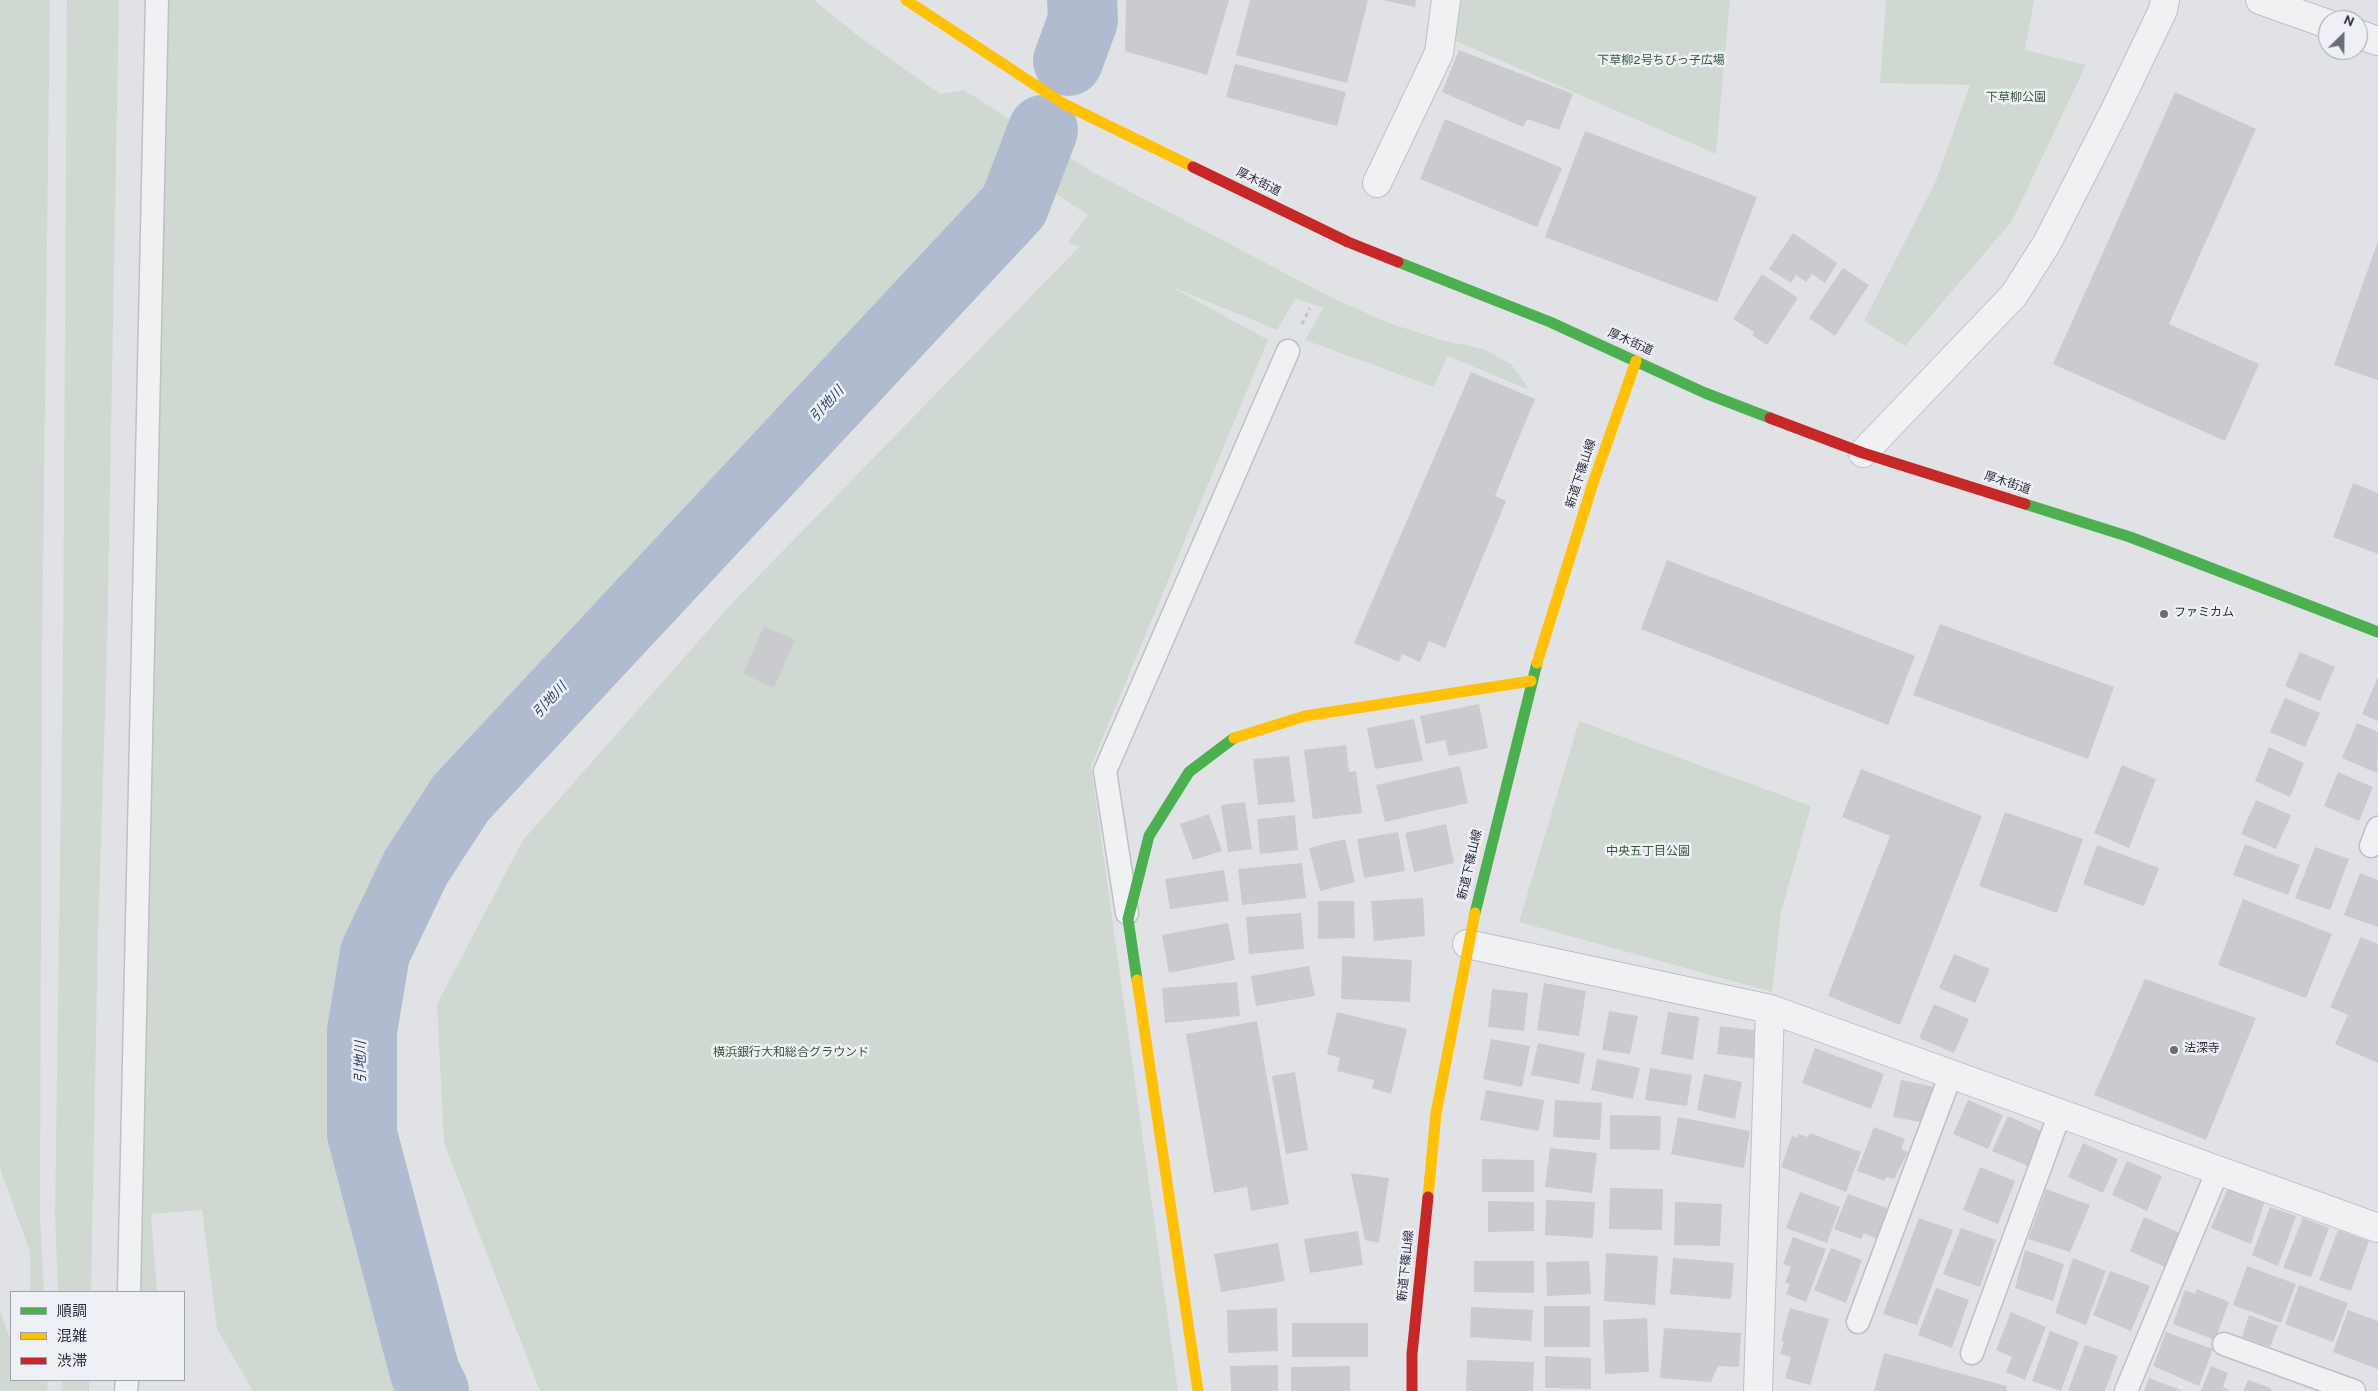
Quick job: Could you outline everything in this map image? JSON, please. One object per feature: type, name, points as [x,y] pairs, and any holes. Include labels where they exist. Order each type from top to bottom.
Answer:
[{"type":"street","name":"厚木街道","points":[[906,0],[1064,104],[1348,242],[1550,322],[1706,393],[1863,453],[2130,537],[2378,632]]},
{"type":"street","points":[[1378,183],[1439,53],[1446,0]]},
{"type":"street","points":[[1863,453],[2014,295],[2047,243],[2115,110],[2163,10],[2164,0]]},
{"type":"street","points":[[2260,0],[2318,20]]},
{"type":"street","name":"新道下篠山線","points":[[1412,1391],[1412,1354],[1436,1113],[1467,944],[1531,680],[1593,483],[1636,361]]},
{"type":"street","points":[[1198,1391],[1128,919],[1149,836],[1189,772],[1238,735],[1305,716],[1531,680]]},
{"type":"street","points":[[1467,944],[1770,1009],[2378,1228]]},
{"type":"street","points":[[1758,1391],[1770,1009]]},
{"type":"lane","points":[[129,1291],[157,0]]},
{"type":"lane","points":[[1128,919],[1105,771],[1288,351]]},
{"type":"lane","points":[[1858,1322],[1951,1074]]},
{"type":"lane","points":[[1972,1353],[2060,1113]]},
{"type":"lane","points":[[2126,1391],[2218,1170]]},
{"type":"lane","points":[[2224,1344],[2354,1391]]},
{"type":"green space","points":[[0,0],[50,0],[42,651],[40,1216],[44,1291],[30,1291],[30,1252],[0,1168]]},
{"type":"green space","points":[[67,0],[119,0],[107,651],[98,937],[91,1291],[58,1291],[55,1215],[63,649]]},
{"type":"green space","name":"横浜銀行大和総合グラウンド","points":[[169,0],[814,0],[858,36],[940,94],[964,90],[1091,171],[1332,298],[1389,323],[1441,340],[1483,349],[1511,364],[1530,390],[1447,356],[1434,387],[1305,340],[1323,308],[1296,298],[1277,330],[1170,286],[1268,340],[1091,766],[1178,1391],[540,1391],[444,1143],[437,1004],[523,840],[733,602],[1079,247],[1068,242],[1088,215],[1035,180],[906,291],[837,357],[743,456],[417,847],[384,899],[365,942],[351,992],[343,1041],[347,1103],[365,1191],[399,1317],[427,1391],[253,1391],[217,1329],[202,1210],[151,1214],[157,1291],[138,1291]]},
{"type":"green space","name":"下草柳2号ちびっ子広場","points":[[1459,0],[1730,0],[1716,154],[1451,39]]},
{"type":"green space","name":"下草柳公園","points":[[1886,0],[2034,0],[2025,50],[2086,65],[2012,221],[1905,346],[1864,321],[1935,183],[1970,85],[1880,83]]},
{"type":"green space","name":"中央五丁目公園","points":[[1579,721],[1811,806],[1781,912],[1772,992],[1519,922]]},
{"type":"green space","points":[[0,1310],[10,1339],[10,1381],[47,1381],[48,1391],[0,1391]]},
{"type":"green space","points":[[61,1381],[89,1381],[89,1391],[62,1391]]},
{"type":"building","points":[[1126,0],[1229,0],[1207,75],[1125,51]]},
{"type":"building","points":[[1250,0],[1368,0],[1347,83],[1236,55]]},
{"type":"building","points":[[1382,0],[1416,0],[1415,7]]},
{"type":"building","points":[[1459,50],[1573,94],[1559,130],[1527,119],[1523,127],[1442,92]]},
{"type":"building","points":[[1235,64],[1346,92],[1337,126],[1226,97]]},
{"type":"building","points":[[2175,92],[2256,129],[2169,324],[2259,364],[2225,441],[2053,364]]},
{"type":"building","points":[[1445,119],[1562,168],[1537,227],[1420,179]]},
{"type":"building","points":[[1585,131],[1757,197],[1717,302],[1545,237]]},
{"type":"building","points":[[1793,233],[1837,263],[1825,283],[1812,274],[1806,282],[1796,275],[1791,283],[1769,269]]},
{"type":"building","points":[[2378,241],[2378,380],[2334,365]]},
{"type":"building","points":[[1843,268],[1869,285],[1835,336],[1809,318]]},
{"type":"building","points":[[1762,274],[1798,298],[1767,345],[1752,335],[1754,332],[1733,319]]},
{"type":"building","points":[[1471,372],[1535,399],[1495,496],[1506,501],[1445,648],[1429,641],[1420,662],[1402,654],[1399,662],[1354,643]]},
{"type":"building","points":[[2353,483],[2378,493],[2378,554],[2333,537]]},
{"type":"building","points":[[1667,560],[1915,656],[1888,725],[1641,629]]},
{"type":"building","points":[[1940,624],[2114,687],[2088,759],[1913,695]]},
{"type":"building","points":[[764,626],[795,640],[774,688],[743,674]]},
{"type":"building","points":[[2300,652],[2335,667],[2320,701],[2285,686]]},
{"type":"building","points":[[2378,677],[2378,721],[2362,714]]},
{"type":"building","points":[[2285,698],[2320,713],[2305,747],[2270,732]]},
{"type":"building","points":[[1479,704],[1488,748],[1449,756],[1445,740],[1426,744],[1420,716]]},
{"type":"building","points":[[1414,719],[1423,761],[1375,769],[1367,728]]},
{"type":"building","points":[[2357,723],[2378,732],[2377,773],[2342,758]]},
{"type":"building","points":[[1346,745],[1349,772],[1356,771],[1362,813],[1313,819],[1304,750]]},
{"type":"building","points":[[2269,747],[2304,763],[2290,797],[2255,781]]},
{"type":"building","points":[[1289,756],[1295,802],[1258,805],[1253,759]]},
{"type":"building","points":[[2122,765],[2156,779],[2129,848],[2094,833]]},
{"type":"building","points":[[1460,766],[1468,803],[1385,822],[1376,785]]},
{"type":"building","points":[[1861,769],[1982,816],[1900,1025],[1828,996],[1890,836],[1842,817]]},
{"type":"building","points":[[2338,772],[2373,787],[2359,821],[2324,806]]},
{"type":"building","points":[[2256,800],[2291,815],[2276,849],[2241,834]]},
{"type":"building","points":[[1245,802],[1252,849],[1228,852],[1221,805]]},
{"type":"building","points":[[2005,812],[2083,839],[2057,913],[1979,886]]},
{"type":"building","points":[[1209,814],[1222,851],[1193,860],[1180,824]]},
{"type":"building","points":[[1295,815],[1298,850],[1260,854],[1257,819]]},
{"type":"building","points":[[1446,824],[1454,863],[1414,872],[1405,833]]},
{"type":"building","points":[[1398,832],[1405,871],[1364,878],[1357,839]]},
{"type":"building","points":[[1345,839],[1355,882],[1320,891],[1309,848]]},
{"type":"building","points":[[2245,844],[2300,865],[2288,895],[2233,875]]},
{"type":"building","points":[[2097,845],[2159,868],[2144,906],[2083,884]]},
{"type":"building","points":[[2315,847],[2349,859],[2330,910],[2295,898]]},
{"type":"building","points":[[1302,863],[1306,898],[1242,905],[1238,869]]},
{"type":"building","points":[[1224,870],[1229,901],[1170,909],[1165,879]]},
{"type":"building","points":[[2360,873],[2378,880],[2378,927],[2344,915]]},
{"type":"building","points":[[1423,898],[1425,936],[1374,941],[1371,901]]},
{"type":"building","points":[[2243,899],[2332,934],[2306,998],[2218,965]]},
{"type":"building","points":[[1318,901],[1354,901],[1355,938],[1318,939]]},
{"type":"building","points":[[1301,913],[1304,949],[1249,954],[1246,917]]},
{"type":"building","points":[[1228,923],[1235,960],[1169,973],[1162,935]]},
{"type":"building","points":[[2361,937],[2378,944],[2378,1063],[2335,1044],[2348,1015],[2330,1007]]},
{"type":"building","points":[[1954,954],[1990,969],[1975,1003],[1939,988]]},
{"type":"building","points":[[1342,956],[1412,960],[1410,1002],[1341,999]]},
{"type":"building","points":[[1309,966],[1315,996],[1256,1006],[1251,976]]},
{"type":"building","points":[[2145,979],[2256,1018],[2206,1140],[2094,1095]]},
{"type":"building","points":[[1237,982],[1240,1016],[1165,1023],[1162,988]]},
{"type":"building","points":[[1544,983],[1586,991],[1579,1036],[1537,1030]]},
{"type":"building","points":[[1492,989],[1528,993],[1524,1031],[1488,1027]]},
{"type":"building","points":[[1934,1004],[1969,1019],[1954,1053],[1919,1038]]},
{"type":"building","points":[[1609,1011],[1638,1016],[1630,1054],[1602,1050]]},
{"type":"building","points":[[1337,1012],[1407,1029],[1391,1094],[1372,1088],[1374,1080],[1337,1071],[1340,1058],[1327,1054]]},
{"type":"building","points":[[1668,1012],[1699,1017],[1693,1060],[1661,1054]]},
{"type":"building","points":[[1257,1021],[1289,1204],[1251,1211],[1247,1187],[1214,1193],[1186,1034]]},
{"type":"building","points":[[1720,1026],[1761,1031],[1758,1059],[1717,1054]]},
{"type":"building","points":[[1491,1039],[1530,1046],[1522,1087],[1483,1079]]},
{"type":"building","points":[[1538,1043],[1585,1053],[1579,1084],[1531,1075]]},
{"type":"building","points":[[1815,1048],[1884,1074],[1871,1109],[1802,1083]]},
{"type":"building","points":[[1597,1059],[1640,1068],[1633,1099],[1591,1090]]},
{"type":"building","points":[[1650,1068],[1692,1075],[1687,1106],[1645,1100]]},
{"type":"building","points":[[1295,1072],[1308,1150],[1286,1154],[1272,1076]]},
{"type":"building","points":[[1704,1074],[1742,1082],[1735,1119],[1697,1110]]},
{"type":"building","points":[[1901,1080],[1939,1088],[1931,1124],[1893,1117]]},
{"type":"building","points":[[1486,1090],[1544,1100],[1539,1131],[1480,1120]]},
{"type":"building","points":[[1555,1100],[1602,1103],[1600,1140],[1553,1137]]},
{"type":"building","points":[[1968,1100],[2003,1115],[1988,1149],[1953,1134]]},
{"type":"building","points":[[1610,1115],[1661,1116],[1660,1150],[1610,1149]]},
{"type":"building","points":[[2008,1116],[2043,1132],[2028,1166],[1992,1151]]},
{"type":"building","points":[[1678,1117],[1750,1131],[1744,1168],[1671,1154]]},
{"type":"building","points":[[1874,1127],[1905,1139],[1901,1149],[1908,1152],[1894,1179],[1886,1177],[1885,1181],[1857,1171]]},
{"type":"building","points":[[1810,1133],[1861,1152],[1846,1192],[1781,1167],[1792,1136],[1797,1138],[1798,1134],[1808,1137]]},
{"type":"building","points":[[2083,1143],[2118,1159],[2103,1193],[2068,1177]]},
{"type":"building","points":[[1550,1148],[1597,1153],[1592,1193],[1545,1187]]},
{"type":"building","points":[[1482,1159],[1534,1160],[1534,1192],[1482,1192]]},
{"type":"building","points":[[2127,1161],[2162,1176],[2147,1211],[2112,1195]]},
{"type":"building","points":[[1980,1167],[2015,1181],[1998,1224],[1963,1210]]},
{"type":"building","points":[[1351,1173],[1389,1178],[1379,1243],[1365,1240]]},
{"type":"building","points":[[1610,1188],[1663,1189],[1662,1230],[1609,1229]]},
{"type":"building","points":[[2228,1188],[2265,1201],[2251,1244],[2211,1228]]},
{"type":"building","points":[[2046,1189],[2090,1205],[2070,1252],[2028,1239]]},
{"type":"building","points":[[1800,1192],[1840,1207],[1827,1243],[1786,1228]]},
{"type":"building","points":[[1848,1194],[1887,1208],[1877,1239],[1864,1233],[1861,1239],[1834,1229]]},
{"type":"building","points":[[1546,1200],[1595,1202],[1593,1238],[1545,1235]]},
{"type":"building","points":[[1488,1201],[1534,1202],[1534,1231],[1488,1232]]},
{"type":"building","points":[[1675,1202],[1722,1204],[1720,1246],[1674,1245]]},
{"type":"building","points":[[2270,1207],[2296,1216],[2278,1266],[2252,1255]]},
{"type":"building","points":[[2144,1217],[2180,1233],[2165,1267],[2130,1251]]},
{"type":"building","points":[[1919,1218],[1953,1230],[1917,1325],[1883,1314]]},
{"type":"building","points":[[2303,1218],[2329,1228],[2311,1277],[2283,1268]]},
{"type":"building","points":[[1961,1228],[1996,1240],[1980,1287],[1943,1274]]},
{"type":"building","points":[[2338,1230],[2369,1241],[2351,1291],[2319,1280]]},
{"type":"building","points":[[1358,1231],[1363,1265],[1310,1273],[1304,1239]]},
{"type":"building","points":[[1793,1237],[1826,1249],[1806,1302],[1786,1294],[1790,1284],[1785,1283],[1791,1267],[1783,1264]]},
{"type":"building","points":[[1278,1243],[1285,1281],[1221,1292],[1214,1254]]},
{"type":"building","points":[[1831,1248],[1862,1260],[1846,1303],[1814,1290]]},
{"type":"building","points":[[2025,1250],[2064,1264],[2053,1301],[2015,1288]]},
{"type":"building","points":[[1606,1253],[1658,1256],[1655,1305],[1604,1301]]},
{"type":"building","points":[[1673,1258],[1734,1263],[1731,1299],[1670,1294]]},
{"type":"building","points":[[2073,1258],[2106,1271],[2086,1325],[2055,1313]]},
{"type":"building","points":[[1474,1261],[1534,1261],[1534,1293],[1474,1292]]},
{"type":"building","points":[[1589,1261],[1591,1294],[1547,1296],[1546,1262]]},
{"type":"building","points":[[2247,1266],[2296,1284],[2281,1323],[2233,1305]]},
{"type":"building","points":[[2110,1271],[2150,1286],[2131,1331],[2093,1315]]},
{"type":"building","points":[[2299,1285],[2348,1303],[2333,1342],[2285,1324]]},
{"type":"building","points":[[1936,1288],[1969,1300],[1952,1348],[1918,1335]]},
{"type":"building","points":[[2197,1289],[2229,1302],[2215,1340],[2173,1324],[2185,1290],[2195,1294]]},
{"type":"building","points":[[1544,1306],[1590,1306],[1590,1347],[1544,1347]]},
{"type":"building","points":[[1471,1307],[1533,1310],[1531,1341],[1470,1337]]},
{"type":"building","points":[[1277,1308],[1278,1351],[1228,1353],[1227,1310]]},
{"type":"building","points":[[1790,1308],[1829,1319],[1810,1385],[1785,1378],[1791,1357],[1780,1354],[1784,1341],[1781,1341]]},
{"type":"building","points":[[2348,1310],[2378,1321],[2378,1369],[2333,1352]]},
{"type":"building","points":[[2011,1312],[2046,1327],[2025,1380],[2006,1372],[2012,1357],[1996,1350]]},
{"type":"building","points":[[2249,1315],[2278,1326],[2270,1347],[2242,1337]]},
{"type":"building","points":[[1647,1318],[1649,1372],[1605,1374],[1603,1320]]},
{"type":"building","points":[[1292,1323],[1368,1323],[1368,1357],[1292,1357]]},
{"type":"building","points":[[1664,1328],[1741,1333],[1739,1367],[1718,1366],[1711,1382],[1660,1378]]},
{"type":"building","points":[[2050,1331],[2079,1342],[2061,1391],[2032,1381]]},
{"type":"building","points":[[2166,1332],[2213,1349],[2199,1386],[2153,1366]]},
{"type":"building","points":[[2085,1345],[2118,1356],[2105,1391],[2068,1391]]},
{"type":"building","points":[[1884,1353],[2007,1386],[2006,1391],[1874,1391]]},
{"type":"building","points":[[1545,1356],[1591,1358],[1591,1389],[1545,1388]]},
{"type":"building","points":[[1467,1360],[1534,1362],[1533,1391],[1466,1391]]},
{"type":"building","points":[[1278,1365],[1278,1391],[1231,1391],[1230,1366]]},
{"type":"building","points":[[1350,1366],[1350,1391],[1291,1391],[1291,1367]]},
{"type":"building","points":[[2211,1366],[2228,1373],[2223,1387],[2232,1391],[2201,1391]]},
{"type":"building","points":[[2149,1378],[2183,1391],[2144,1391]]},
{"type":"building","points":[[2248,1380],[2271,1388],[2270,1391],[2243,1391]]},
{"type":"waterway","name":"引地川","points":[[1068,61],[1083,20],[1082,0]]},
{"type":"waterway","name":"引地川","points":[[434,1391],[425,1373],[362,1134],[362,1031],[375,953],[416,867],[461,798],[1014,206],[1043,130]]},
{"type":"traffic: fast","points":[[1398,262],[1550,322],[1705,393],[1770,418]]},
{"type":"traffic: fast","points":[[2025,504],[2130,537],[2378,632]]},
{"type":"traffic: fast","points":[[1475,913],[1537,663]]},
{"type":"traffic: fast","points":[[1137,980],[1128,919],[1149,836],[1189,772],[1234,738]]},
{"type":"traffic: slow","points":[[906,0],[1064,104],[1193,167]]},
{"type":"traffic: slow","points":[[1537,663],[1593,483],[1636,361]]},
{"type":"traffic: slow","points":[[1234,738],[1305,716],[1531,681]]},
{"type":"traffic: slow","points":[[1428,1197],[1436,1113],[1475,913]]},
{"type":"traffic: slow","points":[[1137,980],[1198,1391]]},
{"type":"traffic: jam","points":[[1193,167],[1348,242],[1398,262]]},
{"type":"traffic: jam","points":[[1770,418],[1863,453],[2025,504]]},
{"type":"traffic: jam","points":[[1412,1391],[1412,1354],[1428,1197]]},
{"type":"place","name":"ファミカム","points":[[2164,614]]},
{"type":"place","name":"法深寺","points":[[2174,1050]]}]
